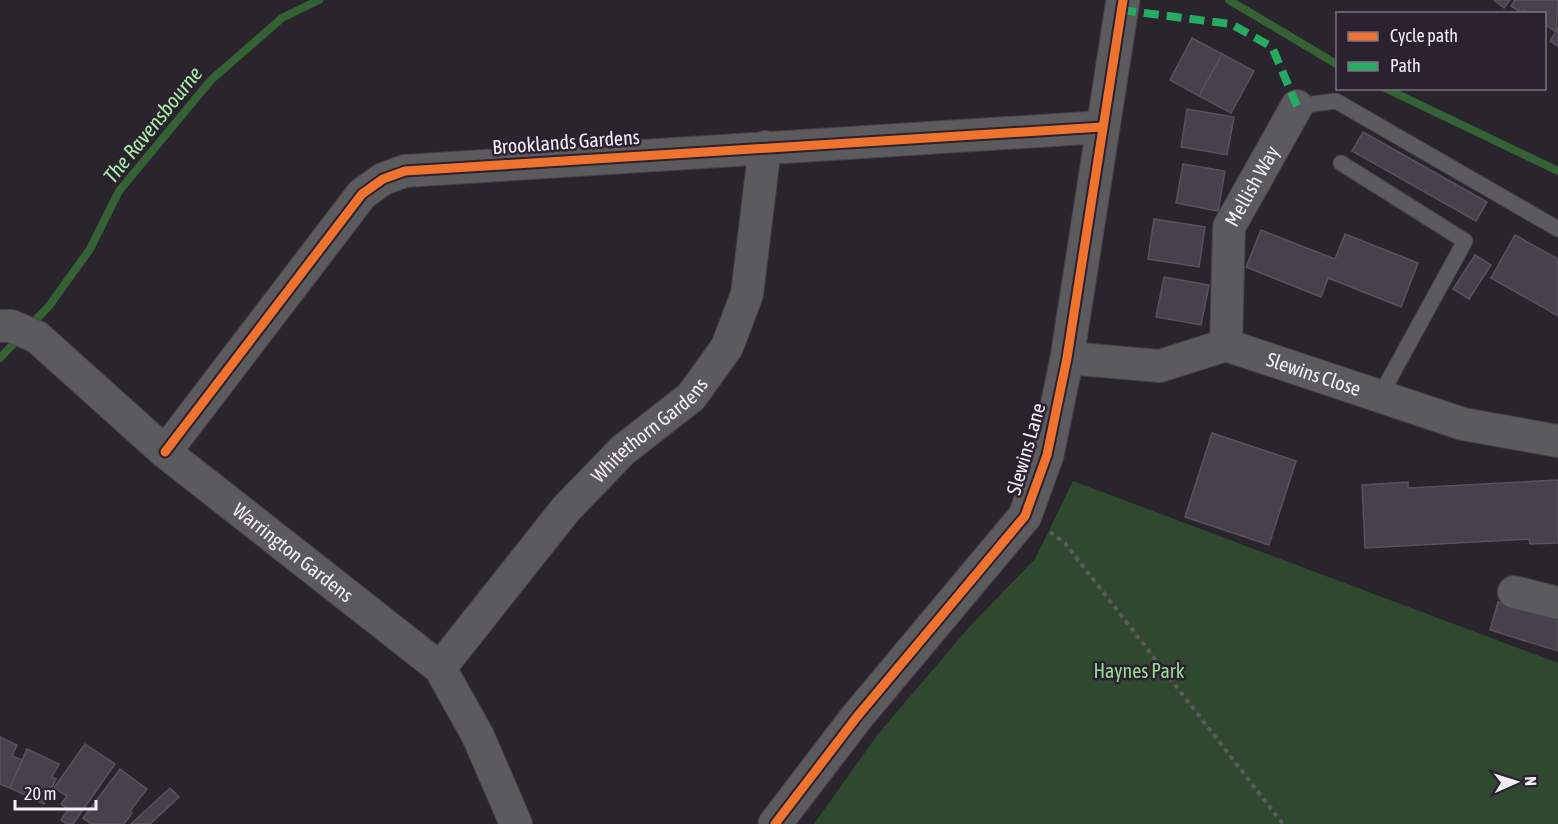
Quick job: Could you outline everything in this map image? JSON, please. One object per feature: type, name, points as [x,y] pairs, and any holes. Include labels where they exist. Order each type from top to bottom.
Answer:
[{"type":"street","name":"Slewins Lane","points":[[775,824],[856,718],[1025,516],[1047,455],[1067,358],[1123,0]]},
{"type":"street","name":"Mellish Way","points":[[1226,345],[1228,227],[1297,106]]},
{"type":"street","name":"Brooklands Gardens","points":[[165,452],[362,194],[383,179],[405,171],[1102,127]]},
{"type":"street","name":"Whitethorn Gardens","points":[[440,668],[566,509],[623,450],[691,397],[727,347],[747,294],[765,147]]},
{"type":"street","name":"Warrington Gardens","points":[[16,330],[165,452],[440,668],[478,736],[516,824]]},
{"type":"street","points":[[1067,358],[1160,366],[1226,345]]},
{"type":"street","name":"Slewins Close","points":[[1226,345],[1463,424],[1558,441]]},
{"type":"street","points":[[1514,592],[1558,603]]},
{"type":"lane","points":[[1297,106],[1336,101],[1558,230]]},
{"type":"lane","points":[[1341,163],[1466,241],[1380,396]]},
{"type":"path","points":[[1025,516],[1065,543],[1283,824]]},
{"type":"green space","name":"Haynes Park","points":[[1073,481],[1558,663],[1558,824],[814,824],[878,734],[971,625],[1035,559]]},
{"type":"building","points":[[1494,0],[1510,0],[1504,8]]},
{"type":"building","points":[[1515,0],[1558,0],[1556,32],[1546,25],[1546,12],[1527,12],[1525,10],[1520,12],[1511,6]]},
{"type":"building","points":[[1558,28],[1558,46],[1550,41]]},
{"type":"building","points":[[1192,38],[1222,54],[1199,96],[1170,80]]},
{"type":"building","points":[[1222,54],[1254,71],[1231,113],[1199,96]]},
{"type":"building","points":[[1187,109],[1234,117],[1227,155],[1181,147]]},
{"type":"building","points":[[1363,132],[1487,202],[1476,221],[1352,151]]},
{"type":"building","points":[[1183,164],[1225,171],[1218,211],[1176,203]]},
{"type":"building","points":[[1154,219],[1205,227],[1199,267],[1148,259]]},
{"type":"building","points":[[1261,230],[1335,259],[1345,234],[1418,263],[1401,307],[1328,278],[1321,297],[1246,267]]},
{"type":"building","points":[[1515,235],[1558,259],[1558,316],[1491,278]]},
{"type":"building","points":[[1475,255],[1491,265],[1469,299],[1453,289]]},
{"type":"building","points":[[1164,277],[1209,285],[1201,325],[1156,317]]},
{"type":"building","points":[[1212,433],[1296,461],[1269,545],[1185,517]]},
{"type":"building","points":[[1558,480],[1558,543],[1530,544],[1529,539],[1365,548],[1362,485],[1408,482],[1408,488]]},
{"type":"building","points":[[1498,602],[1558,620],[1558,651],[1490,630]]},
{"type":"building","points":[[0,737],[17,745],[12,756],[22,760],[10,788],[0,784]]},
{"type":"building","points":[[85,744],[115,764],[73,824],[67,824],[61,820],[68,810],[61,804],[67,796],[54,788]]},
{"type":"building","points":[[27,749],[59,764],[52,777],[56,779],[44,804],[10,788]]},
{"type":"building","points":[[120,769],[147,789],[130,811],[132,813],[124,824],[91,824],[83,818]]},
{"type":"building","points":[[170,788],[179,797],[150,824],[131,824]]},
{"type":"waterway","name":"The Ravensbourne","points":[[29,327],[49,306],[90,249],[119,191],[211,80],[282,18],[319,0]]},
{"type":"waterway","name":"The Ravensbourne","points":[[1229,0],[1336,64]]},
{"type":"waterway","name":"The Ravensbourne","points":[[1389,90],[1558,171]]},
{"type":"waterway","name":"The Ravensbourne","points":[[0,358],[20,337]]},
{"type":"marked path","points":[[1121,10],[1231,24],[1272,47],[1297,106]]},
{"type":"cycle path","points":[[775,824],[856,718],[1025,516],[1047,455],[1067,358],[1123,0]]},
{"type":"cycle path","points":[[165,452],[362,194],[383,179],[405,171],[1102,127]]}]
